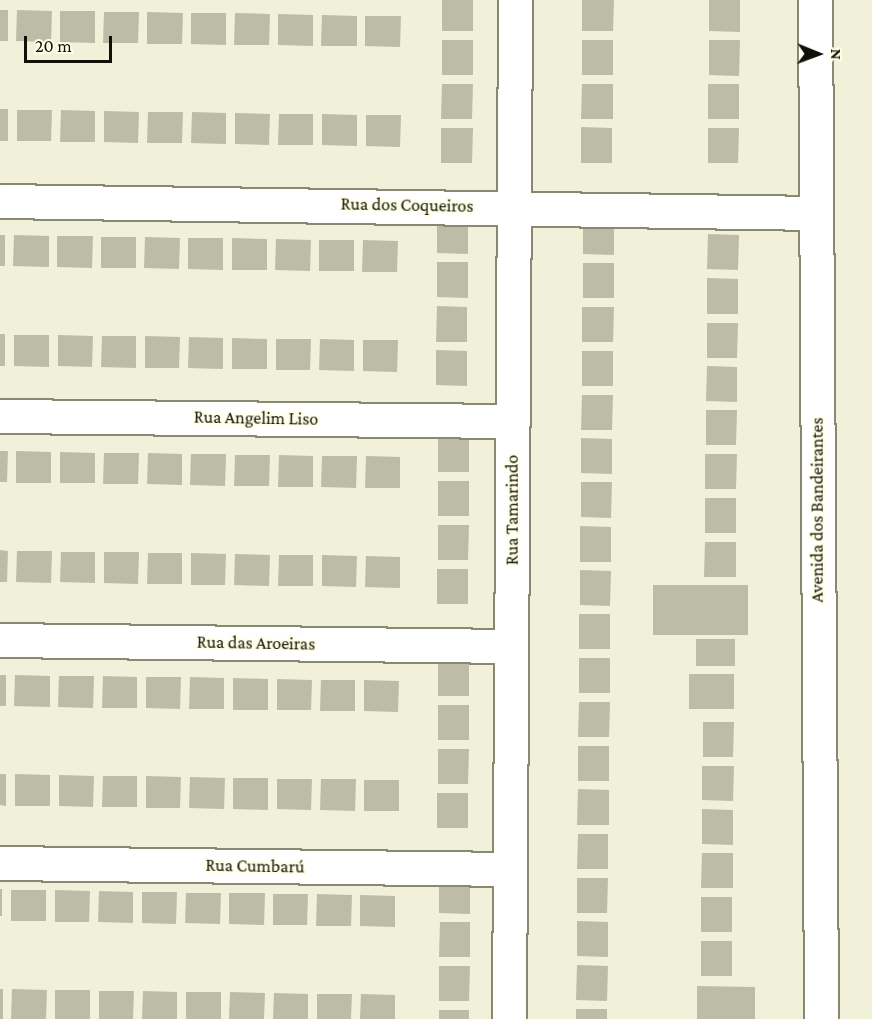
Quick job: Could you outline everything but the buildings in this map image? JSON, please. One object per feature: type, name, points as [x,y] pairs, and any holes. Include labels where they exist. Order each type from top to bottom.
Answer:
[{"type":"street","name":"Rua Tamarindo","points":[[509,1019],[515,0]]},
{"type":"street","name":"Avenida dos Bandeirantes","points":[[815,0],[821,1019]]},
{"type":"street","name":"Rua dos Coqueiros","points":[[0,201],[514,206],[815,213]]},
{"type":"street","name":"Rua Angelim Liso","points":[[0,416],[513,421]]},
{"type":"street","name":"Rua das Aroeiras","points":[[0,640],[511,646]]},
{"type":"street","name":"Rua Cumbarú","points":[[0,863],[510,869]]}]
